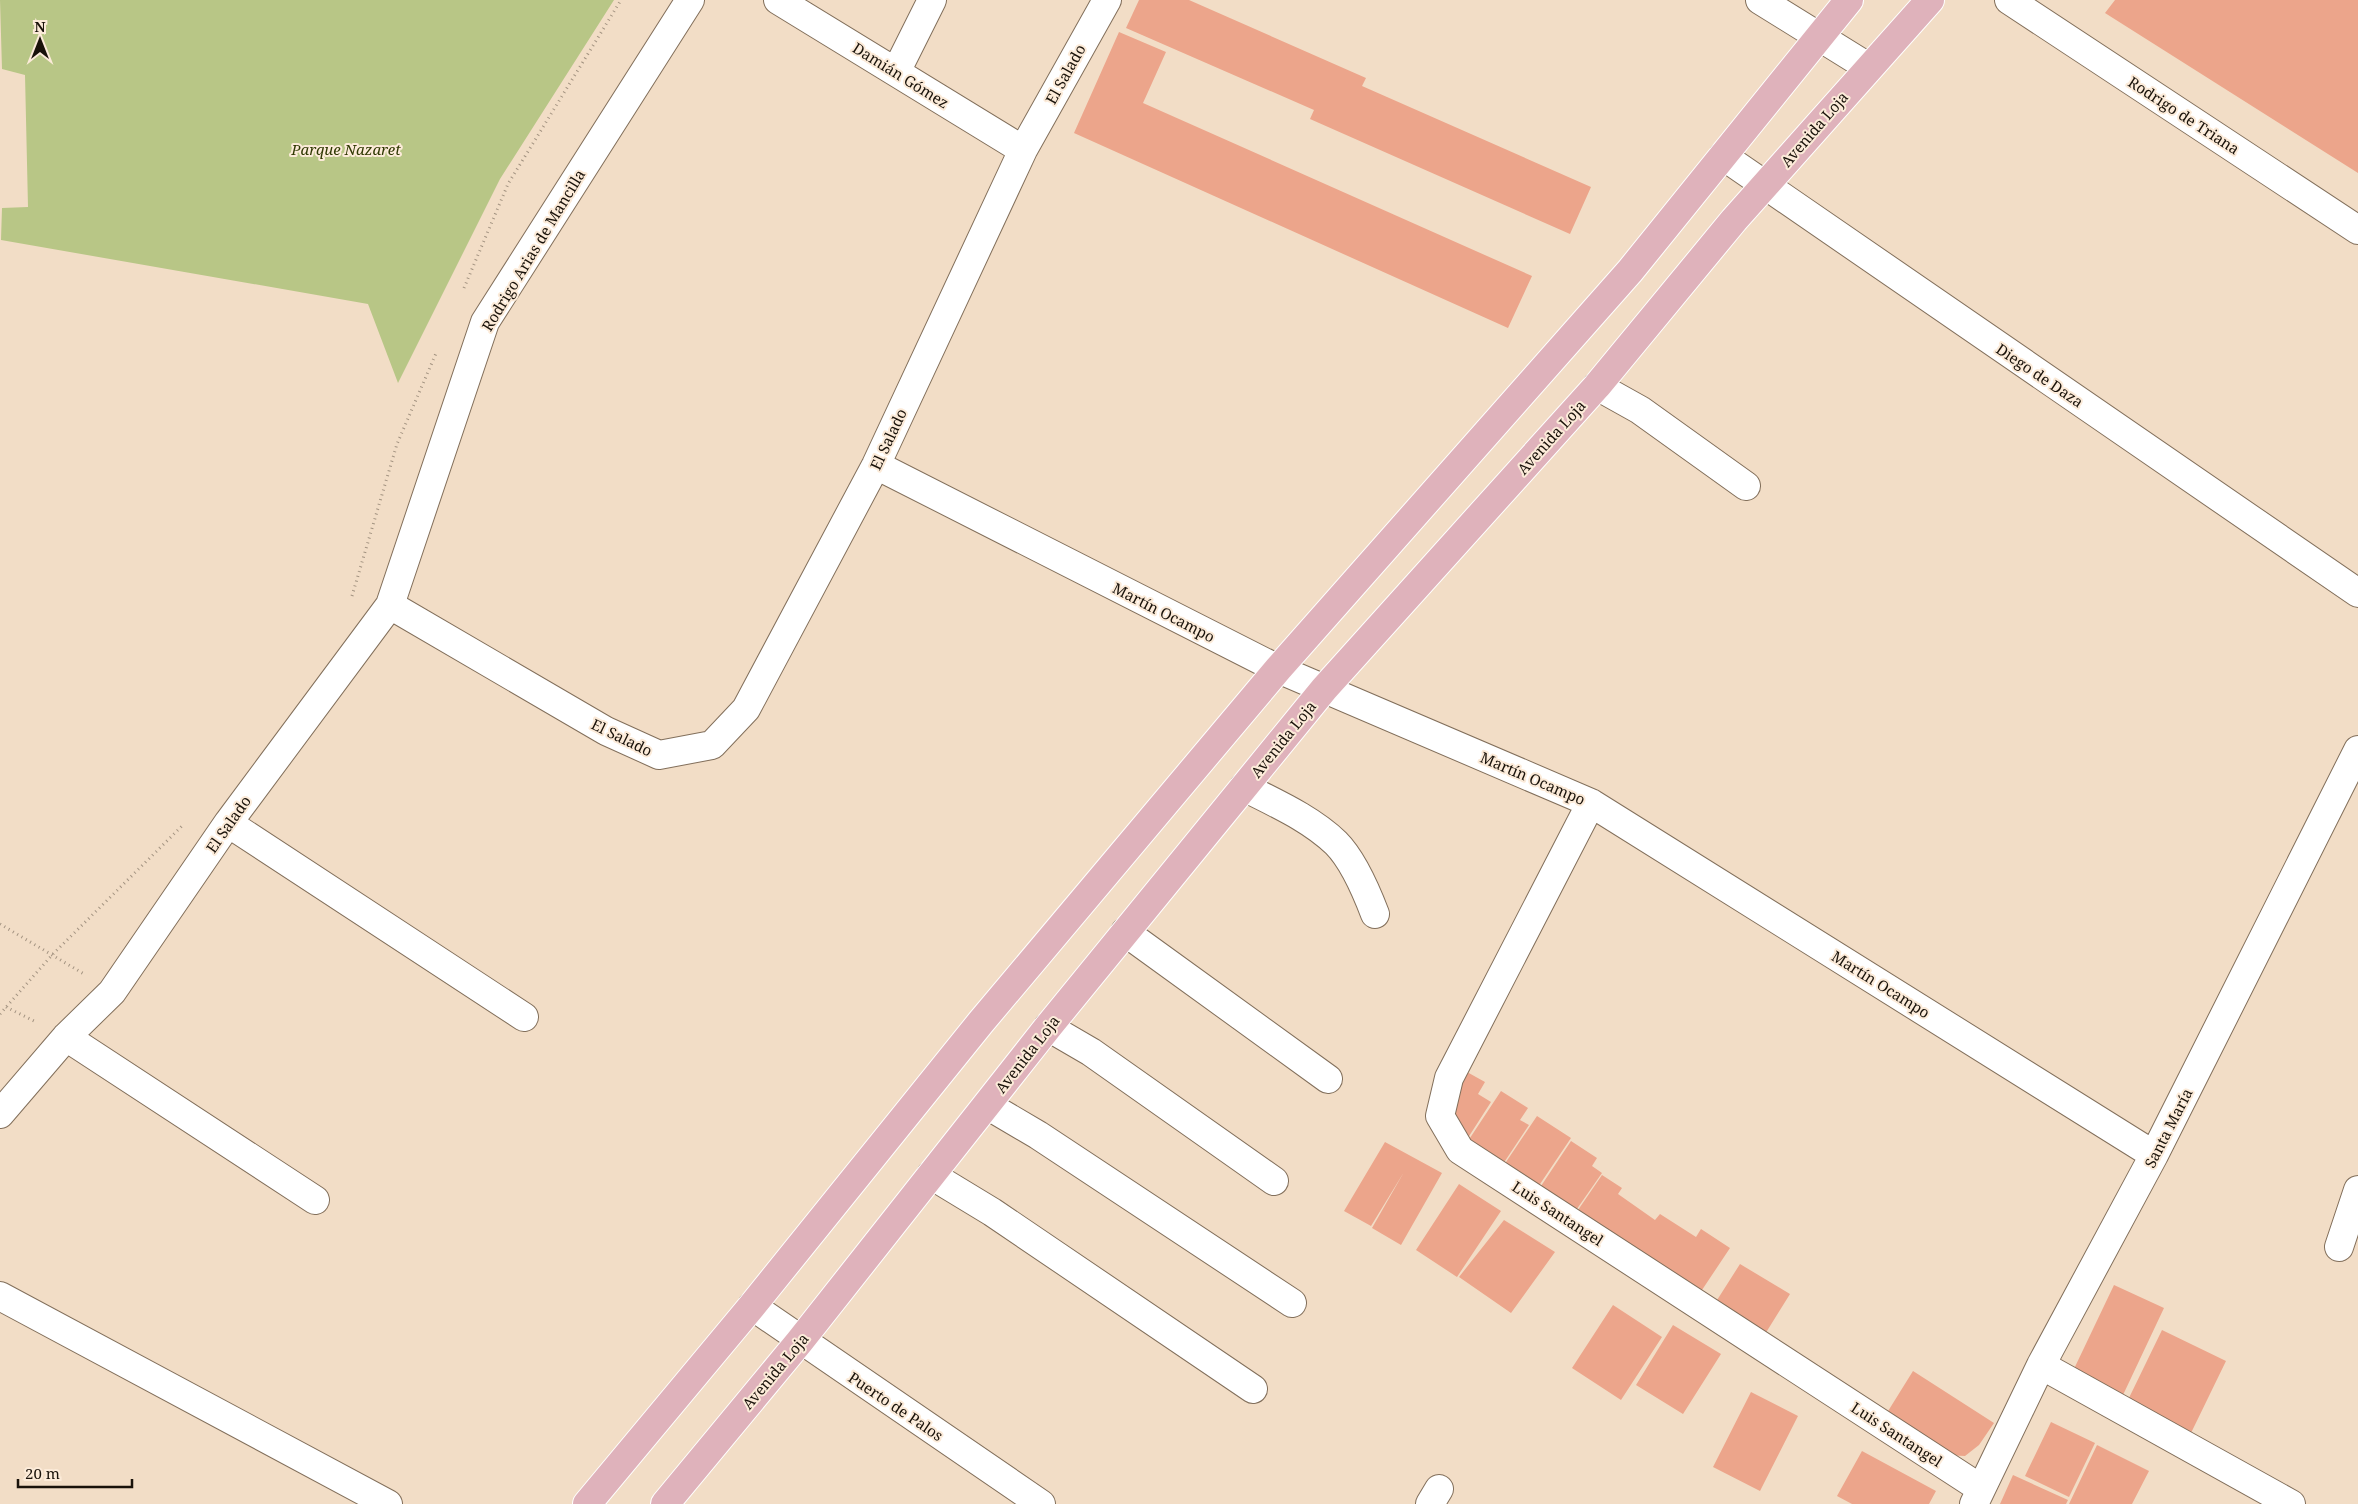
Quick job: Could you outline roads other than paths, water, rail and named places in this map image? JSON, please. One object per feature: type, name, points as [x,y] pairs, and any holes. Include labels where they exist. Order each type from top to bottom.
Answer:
[{"type":"main road","points":[[587,1504],[752,1306],[981,1022],[1278,669],[1630,271],[1817,37],[1849,0]]},
{"type":"main road","name":"Avenida Loja","points":[[665,1504],[800,1341],[1125,932],[1324,689],[1597,386],[1765,186],[1868,67],[1930,0]]},
{"type":"street","name":"Rodrigo Arias de Mancilla","points":[[390,605],[485,322],[690,0]]},
{"type":"street","name":"Damián Gómez","points":[[778,0],[1023,150]]},
{"type":"street","points":[[896,72],[932,0]]},
{"type":"street","name":"El Salado","points":[[0,1114],[66,1037],[112,992],[228,823],[390,605],[606,732],[659,755],[712,745],[746,709],[876,465],[1023,150],[1107,0]]},
{"type":"street","points":[[1760,0],[1868,67]]},
{"type":"street","name":"Rodrigo de Triana","points":[[2009,0],[2358,230]]},
{"type":"street","name":"Diego de Daza","points":[[1723,156],[2358,592]]},
{"type":"street","points":[[1597,386],[1640,410],[1746,486]]},
{"type":"street","name":"Martín Ocampo","points":[[876,465],[1278,669],[1591,803],[2154,1155]]},
{"type":"street","name":"Santa María","points":[[1977,1496],[2041,1365],[2154,1155],[2358,750]]},
{"type":"street","points":[[1244,787],[1300,816],[1337,844],[1364,886],[1375,914]]},
{"type":"street","name":"Luis Santangel","points":[[1591,803],[1449,1078],[1440,1116],[1460,1150],[1977,1496]]},
{"type":"street","points":[[228,823],[524,1017]]},
{"type":"street","points":[[1125,932],[1328,1079]]},
{"type":"street","points":[[1048,1028],[1091,1052],[1274,1182]]},
{"type":"street","points":[[66,1037],[315,1200]]},
{"type":"street","points":[[987,1105],[1038,1135],[1292,1303]]},
{"type":"street","points":[[932,1174],[1001,1218],[1253,1389]]},
{"type":"street","points":[[2339,1247],[2358,1190]]},
{"type":"street","points":[[0,1296],[388,1504]]},
{"type":"street","name":"Puerto de Palos","points":[[752,1306],[800,1341],[1041,1504]]},
{"type":"street","points":[[2041,1365],[2291,1504]]},
{"type":"park label","name":"Parque Nazaret","points":[[346,149]]}]
